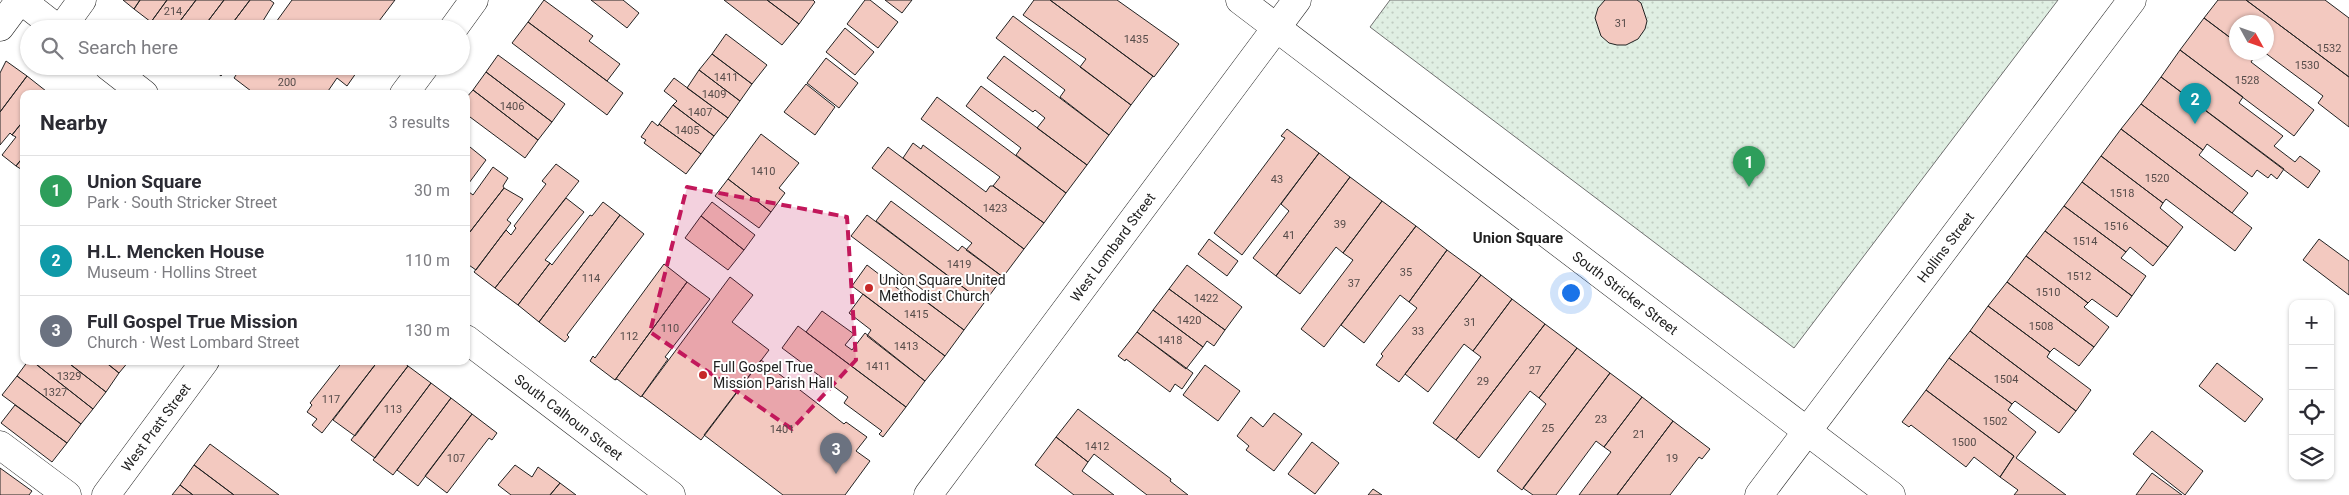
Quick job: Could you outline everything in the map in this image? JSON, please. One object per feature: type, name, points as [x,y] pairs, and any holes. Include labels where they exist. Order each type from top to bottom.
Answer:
[{"type":"street","points":[[0,27],[21,0],[48,20]]},
{"type":"street","points":[[67,20],[82,0]]},
{"type":"street","points":[[459,20],[474,0]]},
{"type":"street","name":"South Stricker Street","points":[[1240,0],[1891,495]]},
{"type":"street","name":"West Lombard Street","points":[[928,495],[1297,0]]},
{"type":"street","name":"Hollins Street","points":[[1759,495],[2132,0]]},
{"type":"street","points":[[120,75],[139,90]]},
{"type":"street","points":[[407,90],[418,75]]},
{"type":"street","name":"South Calhoun Street","points":[[470,342],[671,495]]},
{"type":"street","name":"West Pratt Street","points":[[106,495],[203,365]]},
{"type":"street","points":[[0,445],[68,495]]},
{"type":"highlighted area","points":[[687,187],[847,217],[856,360],[792,429],[650,332]]},
{"type":"green space","points":[[1390,0],[2058,0],[1794,348],[1370,27]]},
{"type":"building","points":[[123,0],[140,0],[134,9]]},
{"type":"building","points":[[140,0],[167,0],[152,20],[148,20],[134,9]]},
{"type":"building","points":[[167,0],[196,0],[181,20],[152,20]]},
{"type":"building","points":[[196,0],[224,0],[209,20],[181,20]]},
{"type":"building","points":[[224,0],[250,0],[235,20],[209,20]]},
{"type":"building","points":[[250,0],[270,0],[274,3],[264,20],[235,20]]},
{"type":"building","points":[[292,0],[395,0],[380,20],[278,20]]},
{"type":"building","points":[[544,0],[593,36],[589,41],[620,64],[607,81],[528,22]]},
{"type":"building","points":[[591,0],[623,0],[639,13],[627,28]]},
{"type":"building","points":[[724,0],[767,0],[799,24],[782,45]]},
{"type":"building","points":[[767,0],[813,0],[815,2],[799,24]]},
{"type":"building","points":[[865,0],[870,0],[898,22],[878,48],[847,24]]},
{"type":"building","points":[[885,0],[912,0],[902,13]]},
{"type":"building","points":[[1034,0],[1050,0],[1153,76],[1131,105],[1080,67],[1086,59],[1023,15]]},
{"type":"building","points":[[1050,0],[1117,0],[1179,44],[1154,77]]},
{"type":"building","points":[[1605,0],[1637,0],[1641,3],[1647,21],[1645,29],[1638,39],[1626,45],[1617,45],[1609,43],[1601,36],[1595,18],[1598,8]]},
{"type":"building","points":[[2218,0],[2246,0],[2266,15],[2229,15],[2229,37],[2204,18]]},
{"type":"building","points":[[2246,0],[2325,0],[2349,18],[2349,77],[2274,21],[2274,15],[2266,15]]},
{"type":"building","points":[[1013,16],[1131,105],[1109,135],[1060,97],[1065,90],[996,38]]},
{"type":"building","points":[[2204,18],[2229,37],[2229,60],[2252,60],[2251,62],[2314,110],[2294,136],[2180,50]]},
{"type":"building","points":[[2274,21],[2349,77],[2349,127],[2318,103],[2323,96],[2274,59]]},
{"type":"building","points":[[528,22],[623,93],[607,115],[512,43]]},
{"type":"building","points":[[845,28],[874,52],[855,75],[826,52]]},
{"type":"building","points":[[726,34],[767,65],[752,84],[712,54]]},
{"type":"building","points":[[2180,50],[2243,97],[2239,103],[2283,136],[2274,146],[2295,162],[2300,156],[2320,171],[2308,188],[2161,77]]},
{"type":"building","points":[[712,54],[752,84],[740,101],[699,70]]},
{"type":"building","points":[[498,55],[565,104],[552,122],[486,72]]},
{"type":"building","points":[[1004,56],[1109,135],[1087,165],[1037,128],[1045,118],[1035,110],[1033,112],[987,78]]},
{"type":"building","points":[[826,58],[858,83],[839,108],[807,83]]},
{"type":"building","points":[[6,61],[20,71],[20,75],[27,76],[0,112],[0,73]]},
{"type":"building","points":[[699,70],[740,101],[728,118],[687,88]]},
{"type":"building","points":[[486,72],[552,122],[538,140],[473,90]]},
{"type":"building","points":[[236,75],[355,75],[347,86],[337,78],[329,90],[250,90],[234,78]]},
{"type":"building","points":[[27,76],[45,90],[20,90],[20,125],[0,145],[0,112]]},
{"type":"building","points":[[2161,77],[2284,169],[2277,179],[2271,174],[2268,178],[2257,170],[2252,177],[2207,144],[2203,150],[2141,104]]},
{"type":"building","points":[[674,78],[728,118],[714,136],[673,105],[677,101],[664,91]]},
{"type":"building","points":[[806,84],[835,107],[815,135],[784,112]]},
{"type":"building","points":[[981,86],[1087,165],[1066,193],[1016,155],[1021,148],[966,106]]},
{"type":"building","points":[[473,90],[538,140],[525,158],[470,117],[470,93]]},
{"type":"building","points":[[937,97],[1066,193],[1044,223],[993,186],[1000,177],[921,119]]},
{"type":"building","points":[[2141,104],[2203,150],[2199,155],[2248,193],[2232,213],[2121,129]]},
{"type":"building","points":[[673,105],[714,136],[701,154],[659,124]]},
{"type":"building","points":[[652,121],[701,154],[686,174],[644,143],[646,140],[641,137]]},
{"type":"building","points":[[20,125],[20,161],[16,166],[2,155],[16,137],[12,135]]},
{"type":"building","points":[[1287,129],[1319,153],[1242,255],[1214,233],[1285,138],[1281,136]]},
{"type":"building","points":[[2121,129],[2252,228],[2235,251],[2166,199],[2163,203],[2101,156]]},
{"type":"building","points":[[761,134],[799,163],[779,188],[785,193],[771,212],[728,179]]},
{"type":"building","points":[[913,143],[921,149],[923,145],[986,192],[990,186],[993,186],[1044,223],[1024,249],[903,158]]},
{"type":"building","points":[[470,147],[486,160],[470,182]]},
{"type":"building","points":[[888,147],[1024,249],[1003,277],[966,250],[972,243],[872,168]]},
{"type":"building","points":[[1319,153],[1350,177],[1276,276],[1253,258],[1289,211],[1281,204]]},
{"type":"building","points":[[2101,156],[2163,203],[2160,208],[2183,227],[2168,247],[2082,182]]},
{"type":"building","points":[[556,164],[579,181],[495,288],[474,272],[506,230],[511,235],[516,228],[514,226],[546,184],[542,181]]},
{"type":"building","points":[[493,167],[508,178],[503,186],[504,188],[470,232],[470,193],[473,195]]},
{"type":"building","points":[[1350,177],[1382,201],[1343,253],[1336,247],[1300,294],[1276,276]]},
{"type":"building","points":[[728,179],[771,212],[759,228],[715,196]]},
{"type":"building","points":[[2082,182],[2168,247],[2153,266],[2130,247],[2126,252],[2064,206]]},
{"type":"building","points":[[504,188],[523,199],[507,220],[511,223],[476,270],[470,266],[470,232]]},
{"type":"building","points":[[566,198],[584,212],[545,260],[550,263],[518,305],[495,288]]},
{"type":"building","points":[[891,201],[958,251],[962,246],[1003,277],[984,303],[876,221]]},
{"type":"building","points":[[1382,201],[1416,226],[1324,347],[1301,329],[1353,260],[1343,253]]},
{"type":"building","points":[[603,202],[620,215],[539,322],[518,305],[550,263],[552,265],[590,215],[592,216]]},
{"type":"building","points":[[712,202],[755,235],[744,250],[701,216]]},
{"type":"building","points":[[2064,206],[2126,252],[2121,258],[2146,276],[2132,296],[2045,231]]},
{"type":"building","points":[[620,215],[644,234],[567,335],[569,337],[565,342],[539,322]]},
{"type":"building","points":[[867,215],[984,303],[964,330],[923,299],[927,293],[851,236]]},
{"type":"building","points":[[701,216],[744,250],[728,270],[685,238]]},
{"type":"building","points":[[1416,226],[1447,250],[1409,302],[1400,295],[1364,343],[1341,325]]},
{"type":"building","points":[[2045,231],[2132,296],[2117,317],[2092,299],[2088,303],[2026,256]]},
{"type":"building","points":[[1209,239],[1238,261],[1227,276],[1198,254]]},
{"type":"building","points":[[2319,239],[2349,261],[2349,295],[2303,260]]},
{"type":"building","points":[[1447,250],[1481,275],[1399,382],[1376,365],[1383,356],[1381,354],[1417,308],[1409,302]]},
{"type":"building","points":[[2026,256],[2088,303],[2084,307],[2109,327],[2094,347],[2007,282]]},
{"type":"building","points":[[664,264],[687,282],[615,380],[590,361],[593,356],[595,358]]},
{"type":"building","points":[[867,265],[901,291],[905,286],[964,330],[945,356],[852,286]]},
{"type":"building","points":[[1187,265],[1242,307],[1225,330],[1169,289]]},
{"type":"building","points":[[1481,275],[1512,299],[1473,351],[1464,344],[1428,392],[1405,374]]},
{"type":"building","points":[[730,277],[753,295],[732,322],[769,350],[701,440],[642,396]]},
{"type":"building","points":[[687,282],[710,299],[665,357],[668,359],[641,397],[617,379],[615,380]]},
{"type":"building","points":[[2007,282],[2094,347],[2079,366],[2054,348],[2050,352],[1988,306]]},
{"type":"building","points":[[1169,289],[1225,330],[1214,346],[1207,341],[1203,347],[1153,310]]},
{"type":"building","points":[[863,294],[945,356],[925,381],[867,336],[871,330],[849,313]]},
{"type":"building","points":[[1512,299],[1545,324],[1456,440],[1433,423],[1481,357],[1473,351]]},
{"type":"building","points":[[1988,306],[2050,352],[2047,357],[2091,390],[2076,411],[1970,331]]},
{"type":"building","points":[[1153,310],[1203,347],[1186,369],[1137,332]]},
{"type":"building","points":[[822,311],[854,334],[845,345],[852,350],[865,333],[925,381],[906,407],[806,332]]},
{"type":"building","points":[[1545,324],[1577,348],[1539,398],[1530,391],[1479,458],[1456,440]]},
{"type":"building","points":[[798,326],[906,407],[883,437],[879,434],[882,431],[844,403],[848,397],[782,348]]},
{"type":"building","points":[[1970,331],[2076,411],[2059,433],[2015,401],[2012,404],[1949,358]]},
{"type":"building","points":[[1137,332],[1193,373],[1182,389],[1175,384],[1170,392],[1126,359],[1125,361],[1118,356]]},
{"type":"building","points":[[1577,348],[1610,373],[1522,490],[1497,471],[1546,404],[1539,398]]},
{"type":"building","points":[[1949,358],[2012,404],[2008,410],[2036,432],[2016,458],[2066,495],[2014,495],[2018,490],[2000,477],[2014,456],[1926,390]]},
{"type":"building","points":[[761,360],[844,424],[846,422],[867,437],[856,451],[870,461],[845,495],[783,495],[704,435]]},
{"type":"building","points":[[2217,363],[2263,399],[2245,422],[2199,386]]},
{"type":"building","points":[[25,365],[37,365],[93,409],[81,424],[17,376]]},
{"type":"building","points":[[37,365],[71,365],[106,392],[93,409]]},
{"type":"building","points":[[71,365],[109,365],[119,373],[106,392]]},
{"type":"building","points":[[109,365],[126,365],[119,373]]},
{"type":"building","points":[[340,365],[375,365],[322,433],[312,425],[317,419],[307,412],[312,405],[310,403]]},
{"type":"building","points":[[375,365],[408,366],[355,436],[333,420]]},
{"type":"building","points":[[1205,365],[1240,391],[1218,421],[1183,395]]},
{"type":"building","points":[[408,366],[431,383],[375,458],[351,440]]},
{"type":"building","points":[[1610,373],[1642,397],[1604,447],[1596,441],[1556,495],[1533,495],[1523,488]]},
{"type":"building","points":[[17,376],[81,424],[67,443],[2,395]]},
{"type":"building","points":[[431,383],[451,398],[393,475],[373,460]]},
{"type":"building","points":[[1926,390],[2014,456],[2000,477],[1974,457],[1966,467],[1911,425],[1909,427],[1902,422]]},
{"type":"building","points":[[1642,397],[1673,421],[1617,495],[1579,495],[1611,452],[1604,447]]},
{"type":"building","points":[[451,398],[472,414],[418,486],[397,470]]},
{"type":"building","points":[[15,405],[67,443],[52,462],[1,423]]},
{"type":"building","points":[[1078,409],[1171,479],[1170,481],[1188,495],[1147,495],[1094,454],[1088,462],[1056,437]]},
{"type":"building","points":[[1274,413],[1302,434],[1274,471],[1246,450],[1249,446],[1237,436],[1251,417],[1263,427]]},
{"type":"building","points":[[472,414],[497,433],[492,440],[489,438],[447,493],[425,476]]},
{"type":"building","points":[[1673,421],[1710,449],[1702,459],[1699,457],[1670,495],[1617,495]]},
{"type":"building","points":[[2152,431],[2203,471],[2185,495],[2133,454]]},
{"type":"building","points":[[1056,437],[1088,462],[1082,471],[1114,495],[1074,495],[1035,465]]},
{"type":"building","points":[[1312,442],[1339,463],[1315,494],[1288,474]]},
{"type":"building","points":[[210,444],[279,495],[234,495],[194,465]]},
{"type":"building","points":[[194,465],[234,495],[193,495],[180,485]]},
{"type":"building","points":[[515,465],[532,477],[538,467],[560,483],[550,495],[511,495],[498,485]]},
{"type":"building","points":[[0,468],[32,491],[29,495],[0,495]]},
{"type":"building","points":[[2152,473],[2182,495],[2136,495]]},
{"type":"building","points":[[560,483],[576,495],[550,495]]},
{"type":"building","points":[[180,485],[193,495],[172,495]]},
{"type":"building","points":[[1373,489],[1382,495],[1368,495]]},
{"type":"place","name":"H.L. Mencken House","points":[[2195,124]]},
{"type":"place","name":"Union Square","points":[[1749,187]]},
{"type":"place","name":"Union Square United Methodist Church","points":[[869,288]]},
{"type":"place","name":"Full Gospel True Mission Parish Hall","points":[[703,375]]},
{"type":"place","name":"Full Gospel True Mission","points":[[836,474]]},
{"type":"district","name":"Union Square","points":[[1518,238]]}]
